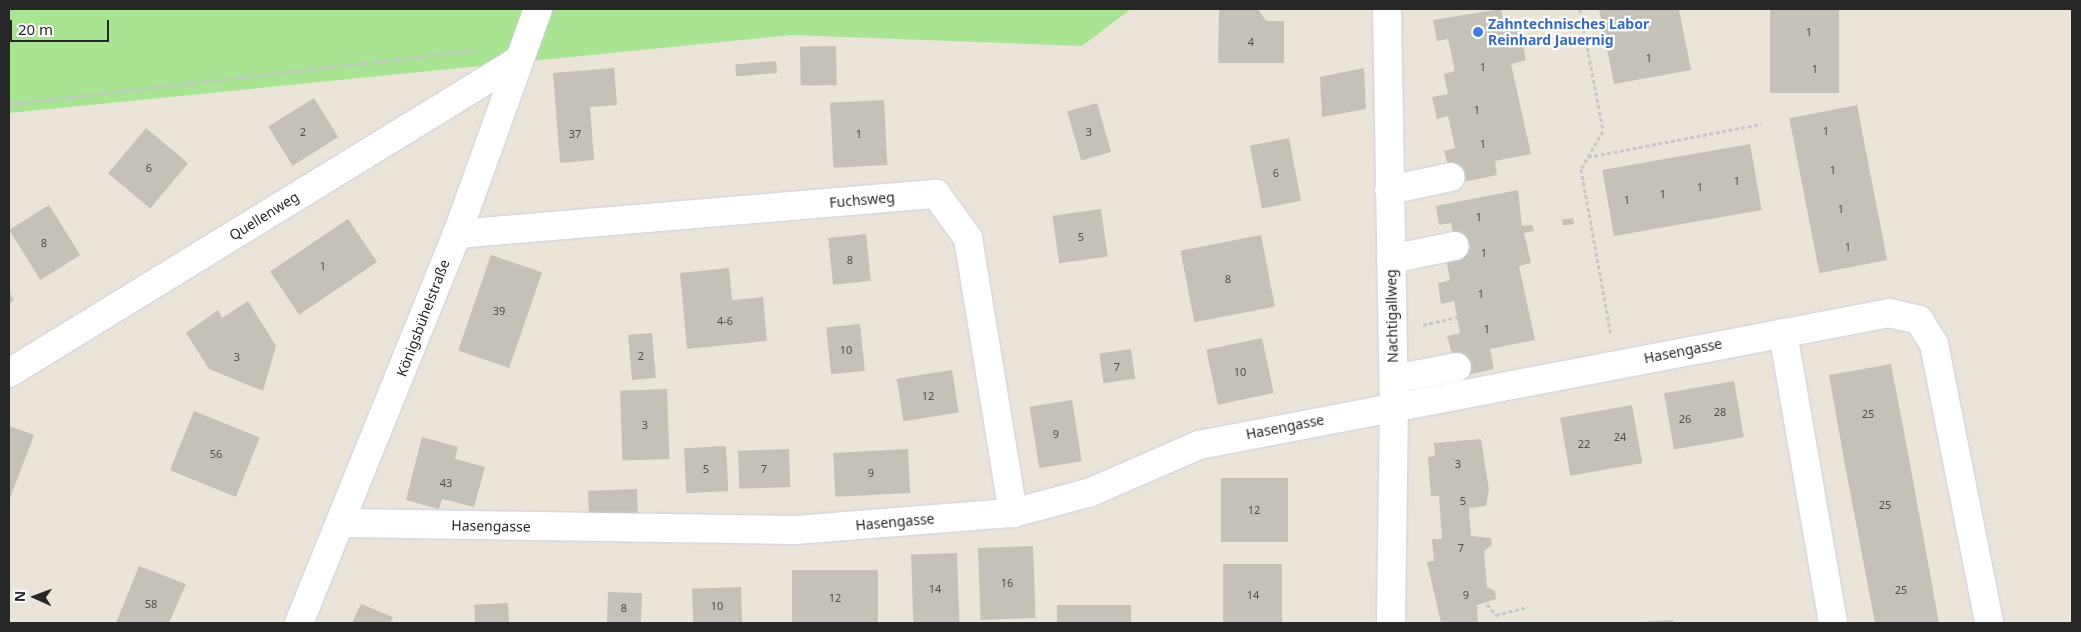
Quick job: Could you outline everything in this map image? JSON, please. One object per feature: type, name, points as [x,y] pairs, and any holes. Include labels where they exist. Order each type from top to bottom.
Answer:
[{"type":"street","name":"Königsbühelstraße","points":[[299,623],[343,523],[457,234],[518,60],[538,9]]},
{"type":"street","name":"Nachtigallweg","points":[[1387,9],[1394,392],[1391,623]]},
{"type":"street","name":"Quellenweg","points":[[9,373],[518,60]]},
{"type":"street","points":[[1389,190],[1451,177]]},
{"type":"street","name":"Fuchsweg","points":[[457,234],[936,194],[968,238],[1013,513]]},
{"type":"street","points":[[1391,259],[1455,246]]},
{"type":"street","name":"Hasengasse","points":[[343,523],[795,530],[1013,513],[1091,492],[1199,445],[1394,392],[1616,364],[1889,313],[1919,320],[1934,344],[1989,623]]},
{"type":"street","points":[[1783,333],[1833,623]]},
{"type":"street","points":[[1394,392],[1457,367]]},
{"type":"path","points":[[1580,9],[1603,131],[1581,169],[1616,364]]},
{"type":"path","points":[[9,104],[484,49],[518,60]]},
{"type":"path","points":[[1588,157],[1761,124]]},
{"type":"path","points":[[1487,604],[1496,615],[1528,608]]},
{"type":"green space","points":[[9,9],[1131,9],[1082,46],[792,35],[9,113]]},
{"type":"building","points":[[1219,9],[1258,9],[1266,21],[1284,21],[1284,63],[1218,63]]},
{"type":"building","points":[[1501,9],[1504,25],[1519,22],[1526,60],[1511,64],[1531,154],[1495,161],[1497,175],[1453,184],[1444,151],[1455,148],[1448,116],[1437,119],[1432,97],[1448,94],[1444,74],[1455,71],[1448,39],[1437,41],[1433,20]]},
{"type":"building","points":[[1599,9],[1679,9],[1691,70],[1614,84]]},
{"type":"building","points":[[1770,9],[1839,9],[1839,93],[1770,93]]},
{"type":"building","points":[[836,46],[837,85],[801,86],[800,47]]},
{"type":"building","points":[[776,61],[777,73],[736,77],[735,65]]},
{"type":"building","points":[[614,68],[617,105],[590,107],[594,160],[560,163],[553,73]]},
{"type":"building","points":[[1364,68],[1366,109],[1322,117],[1320,77]]},
{"type":"building","points":[[314,98],[338,137],[293,166],[268,127]]},
{"type":"building","points":[[884,100],[887,165],[833,168],[830,103]]},
{"type":"building","points":[[1097,103],[1111,152],[1081,161],[1067,112]]},
{"type":"building","points":[[1857,105],[1887,260],[1819,273],[1789,118]]},
{"type":"building","points":[[146,128],[188,163],[150,209],[108,173]]},
{"type":"building","points":[[1289,138],[1301,201],[1262,208],[1250,146]]},
{"type":"building","points":[[1750,144],[1762,210],[1614,236],[1602,170]]},
{"type":"building","points":[[1518,190],[1522,226],[1532,225],[1534,231],[1524,233],[1531,263],[1519,266],[1535,340],[1490,349],[1494,369],[1459,377],[1447,336],[1460,333],[1454,301],[1441,304],[1438,283],[1450,280],[1446,259],[1454,239],[1451,223],[1439,225],[1436,206]]},
{"type":"building","points":[[49,205],[80,255],[40,280],[9,230]]},
{"type":"building","points":[[1101,209],[1108,257],[1059,263],[1052,216]]},
{"type":"building","points":[[1573,218],[1574,224],[1563,226],[1562,220]]},
{"type":"building","points":[[348,219],[377,262],[299,315],[270,272]]},
{"type":"building","points":[[866,234],[871,281],[833,285],[828,238]]},
{"type":"building","points":[[1261,235],[1275,307],[1194,322],[1181,251]]},
{"type":"building","points":[[491,255],[542,273],[509,368],[458,350]]},
{"type":"building","points":[[729,268],[732,300],[763,297],[767,341],[687,349],[680,273]]},
{"type":"building","points":[[9,292],[14,300],[9,304]]},
{"type":"building","points":[[248,301],[276,346],[263,391],[209,369],[186,333],[218,310],[222,318]]},
{"type":"building","points":[[860,324],[865,371],[831,374],[826,328]]},
{"type":"building","points":[[652,333],[656,378],[632,380],[628,335]]},
{"type":"building","points":[[1262,338],[1274,393],[1218,405],[1206,350]]},
{"type":"building","points":[[1131,349],[1135,379],[1103,383],[1099,353]]},
{"type":"building","points":[[1891,364],[1939,623],[1875,623],[1845,465],[1829,375]]},
{"type":"building","points":[[952,370],[959,412],[903,421],[897,379]]},
{"type":"building","points":[[1734,381],[1744,437],[1674,449],[1664,393]]},
{"type":"building","points":[[667,389],[669,459],[622,461],[620,391]]},
{"type":"building","points":[[1072,400],[1082,461],[1039,468],[1030,407]]},
{"type":"building","points":[[1632,405],[1642,463],[1570,476],[1560,418]]},
{"type":"building","points":[[194,411],[260,438],[236,497],[170,470]]},
{"type":"building","points":[[9,426],[34,435],[9,501]]},
{"type":"building","points":[[422,437],[458,447],[455,459],[485,467],[474,507],[442,499],[439,509],[406,500]]},
{"type":"building","points":[[1481,439],[1489,490],[1486,506],[1469,508],[1471,536],[1491,538],[1492,545],[1484,551],[1487,587],[1495,591],[1496,599],[1477,605],[1478,623],[1441,623],[1427,562],[1434,561],[1432,539],[1442,539],[1439,496],[1431,496],[1428,457],[1435,456],[1434,443]]},
{"type":"building","points":[[726,446],[728,491],[686,493],[684,448]]},
{"type":"building","points":[[789,449],[790,487],[739,489],[738,451]]},
{"type":"building","points":[[908,449],[910,493],[835,497],[833,453]]},
{"type":"building","points":[[1221,478],[1288,478],[1288,542],[1221,542]]},
{"type":"building","points":[[637,489],[638,517],[589,519],[588,491]]},
{"type":"building","points":[[1033,546],[1036,618],[981,620],[978,548]]},
{"type":"building","points":[[957,553],[959,623],[913,623],[911,555]]},
{"type":"building","points":[[1223,564],[1282,564],[1282,623],[1223,623]]},
{"type":"building","points":[[139,566],[186,584],[169,623],[116,623]]},
{"type":"building","points":[[792,570],[878,570],[878,623],[792,623]]},
{"type":"building","points":[[741,587],[742,623],[693,623],[692,589]]},
{"type":"building","points":[[608,592],[642,593],[641,623],[607,623]]},
{"type":"building","points":[[508,603],[509,623],[475,623],[474,605]]},
{"type":"building","points":[[361,604],[393,617],[390,623],[352,623]]},
{"type":"building","points":[[1057,605],[1131,605],[1131,623],[1057,623]]},
{"type":"building","points":[[1673,620],[1673,623],[1642,623],[1642,622]]},
{"type":"place","name":"Zahntechnisches Labor Reinhard Jauernig","points":[[1478,32]]}]
